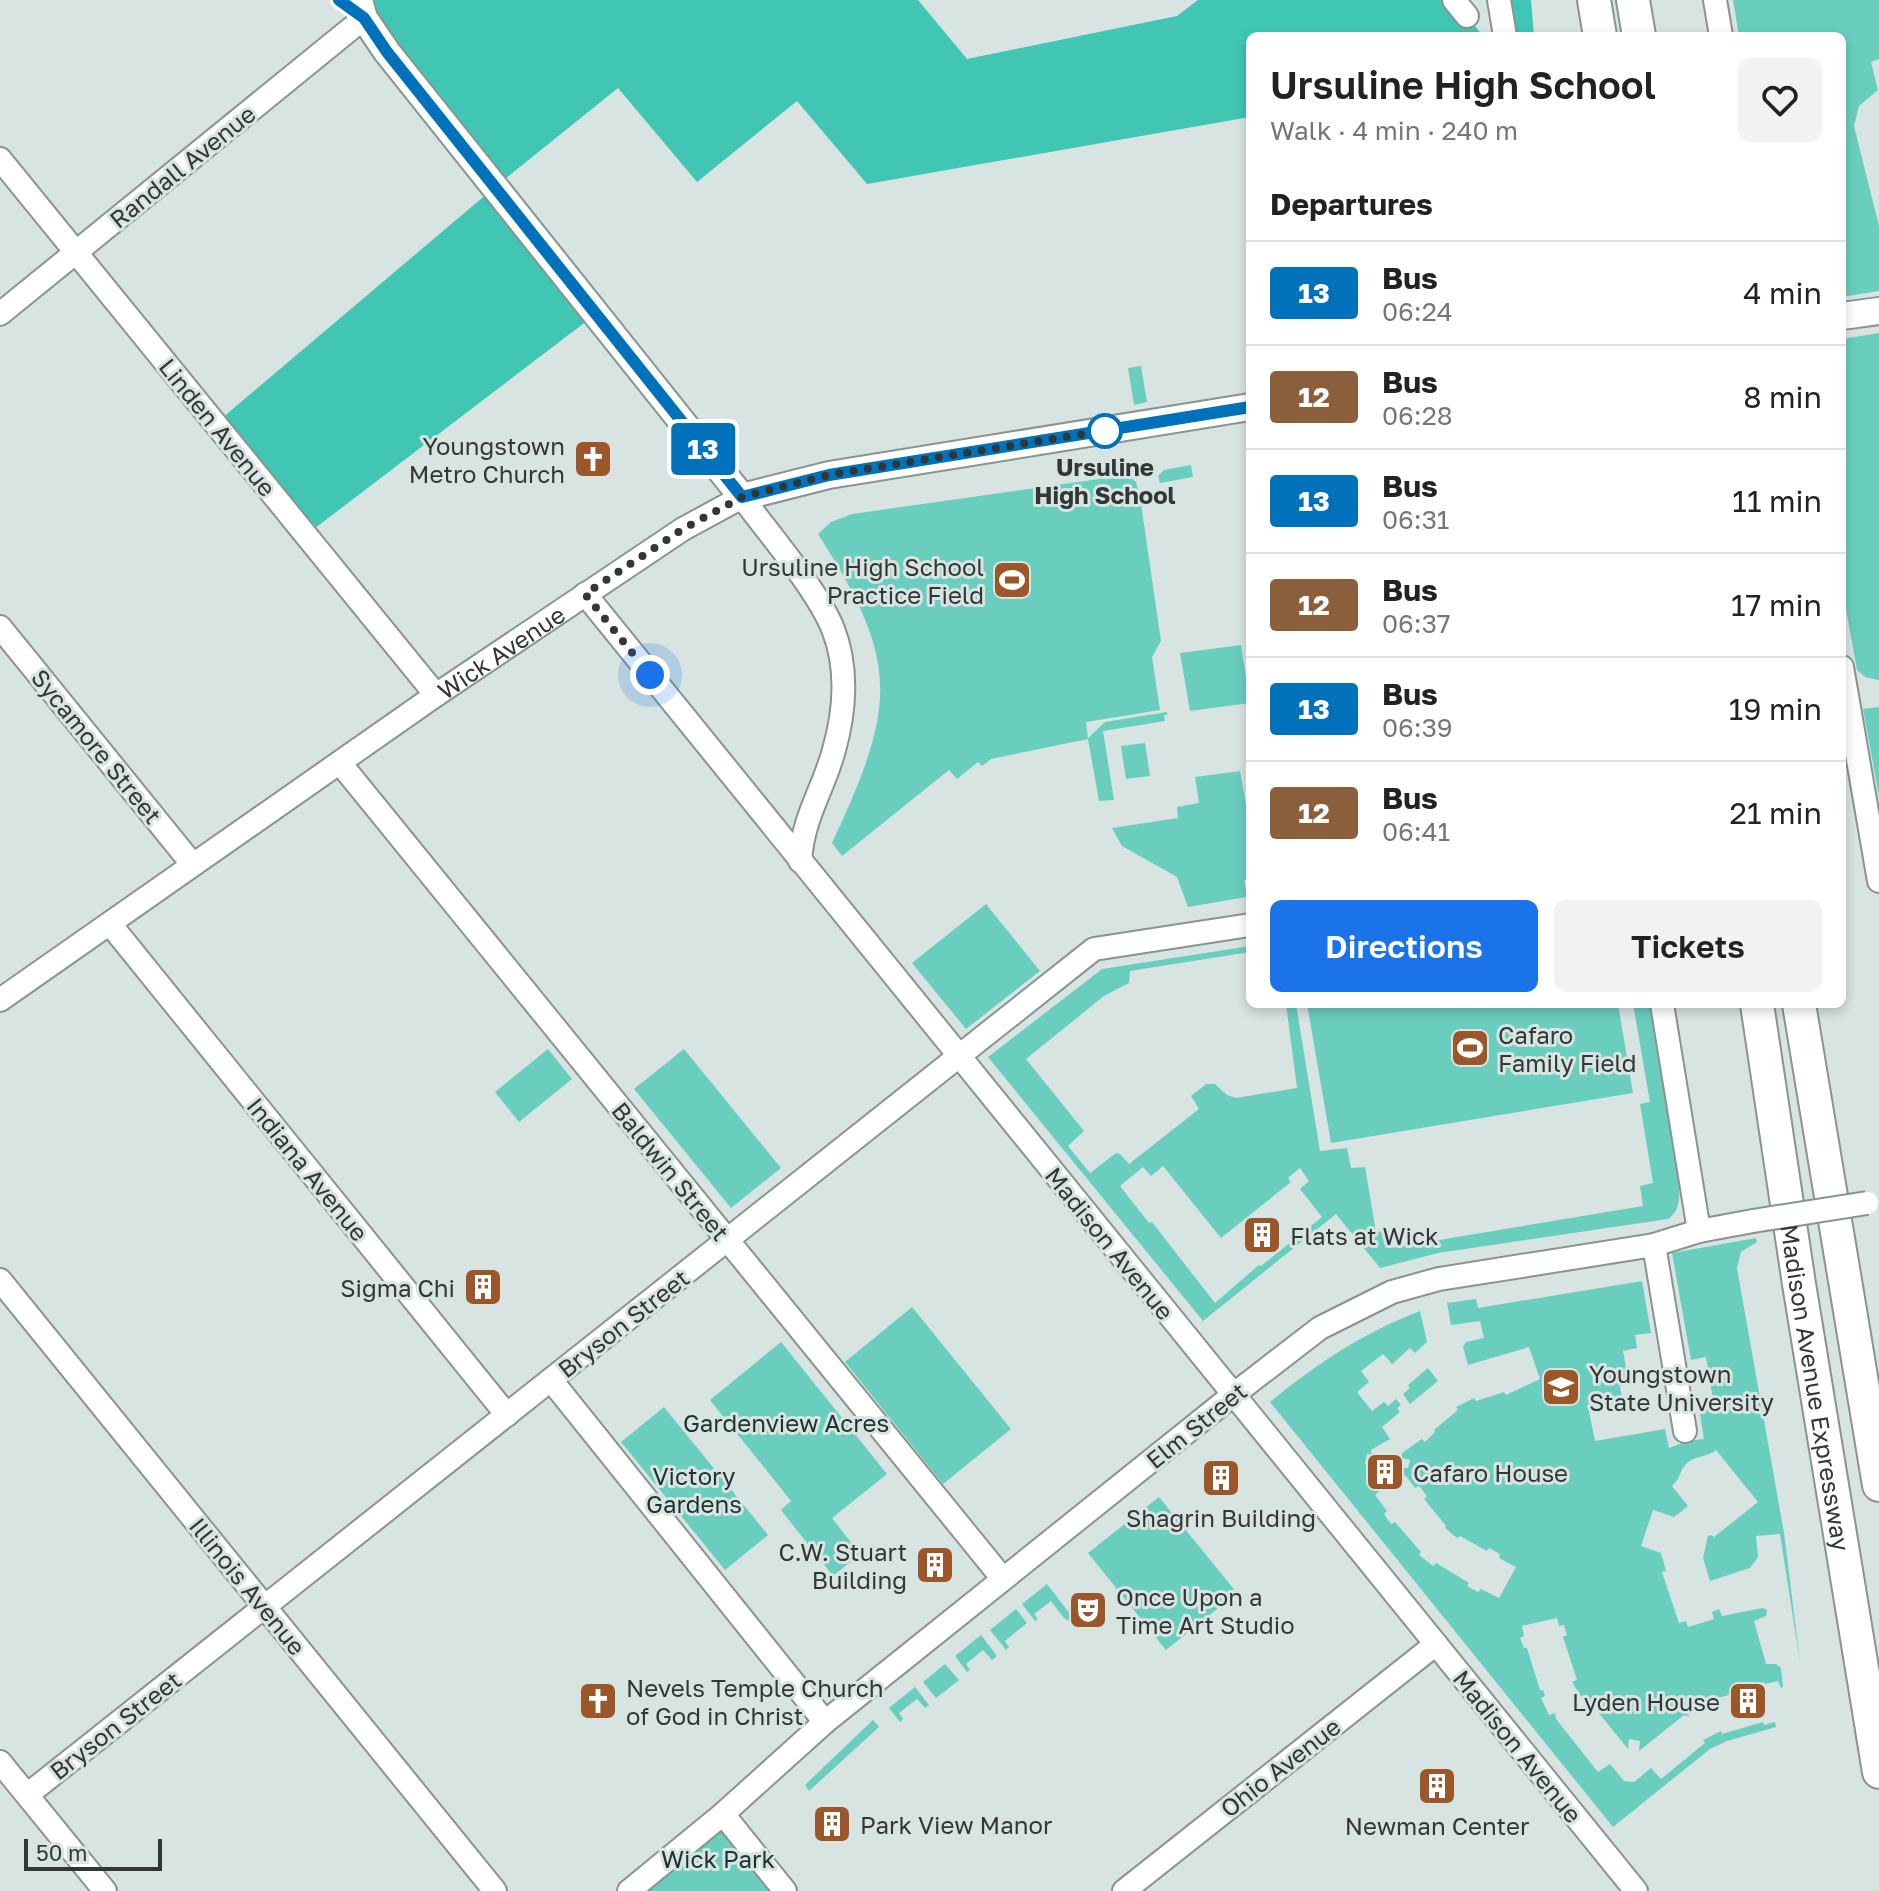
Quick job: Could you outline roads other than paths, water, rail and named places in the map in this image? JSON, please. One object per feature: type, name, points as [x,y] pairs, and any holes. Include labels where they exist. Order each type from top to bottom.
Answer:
[{"type":"highway","points":[[1594,0],[1599,32]]},
{"type":"highway","points":[[1633,0],[1638,32]]},
{"type":"highway","name":"Madison Avenue Expressway","points":[[1758,1008],[1879,1779]]},
{"type":"highway","name":"Madison Avenue Expressway","points":[[1800,1008],[1879,1485]]},
{"type":"main road","points":[[339,0],[361,9],[387,52],[742,497]]},
{"type":"main road","points":[[1846,315],[1879,311]]},
{"type":"main road","name":"Wick Avenue","points":[[742,497],[829,475],[1246,408]]},
{"type":"street","points":[[1499,0],[1504,32]]},
{"type":"street","points":[[1715,0],[1720,32]]},
{"type":"street","name":"Randall Avenue","points":[[0,314],[76,253],[361,9]]},
{"type":"street","name":"Linden Avenue","points":[[0,159],[436,695]]},
{"type":"street","points":[[742,497],[833,627],[842,664],[840,727],[809,813],[800,861]]},
{"type":"street","name":"Wick Avenue","points":[[0,1000],[436,695],[683,529],[742,497]]},
{"type":"street","name":"Madison Avenue","points":[[585,594],[1636,1891]]},
{"type":"street","name":"Sycamore Street","points":[[0,627],[193,865]]},
{"type":"street","points":[[1846,690],[1879,881]]},
{"type":"street","name":"Baldwin Street","points":[[340,763],[1003,1579]]},
{"type":"street","name":"Indiana Avenue","points":[[110,924],[507,1415]]},
{"type":"street","name":"Bryson Street","points":[[27,1795],[1094,949],[1246,926]]},
{"type":"street","points":[[1663,1008],[1699,1231]]},
{"type":"street","name":"Elm Street","points":[[629,1891],[723,1814],[825,1722],[1320,1328],[1392,1292],[1439,1279],[1654,1245],[1699,1231],[1873,1202]]},
{"type":"street","points":[[1654,1245],[1685,1431]]},
{"type":"street","name":"Illinois Avenue","points":[[0,1280],[495,1891]]},
{"type":"street","points":[[551,1380],[825,1722]]},
{"type":"street","name":"Ohio Avenue","points":[[1124,1891],[1436,1644]]},
{"type":"street","points":[[0,1762],[105,1891]]},
{"type":"street","points":[[723,1814],[785,1891]]},
{"type":"place","name":"Ursuline High School","points":[[1105,431]]},
{"type":"place","name":"Youngstown Metro Church","points":[[593,459]]},
{"type":"place","name":"Ursuline High School Practice Field","points":[[1012,580]]},
{"type":"place","name":"Cafaro Family Field","points":[[1470,1048]]},
{"type":"place","name":"Flats at Wick","points":[[1262,1235]]},
{"type":"place","name":"Sigma Chi","points":[[483,1287]]},
{"type":"place","name":"Youngstown State University","points":[[1561,1387]]},
{"type":"place","name":"Cafaro House","points":[[1385,1472]]},
{"type":"place","name":"Shagrin Building","points":[[1221,1478]]},
{"type":"place","name":"C.W. Stuart Building","points":[[935,1565]]},
{"type":"place","name":"Once Upon a Time Art Studio","points":[[1088,1610]]},
{"type":"place","name":"Nevels Temple Church of God in Christ","points":[[598,1701]]},
{"type":"place","name":"Lyden House","points":[[1748,1701]]},
{"type":"place","name":"Newman Center","points":[[1437,1786]]},
{"type":"place","name":"Park View Manor","points":[[832,1824]]},
{"type":"park label","name":"Gardenview Acres","points":[[786,1422]]},
{"type":"park label","name":"Victory Gardens","points":[[694,1489]]},
{"type":"park label","name":"Wick Park","points":[[718,1858]]}]
